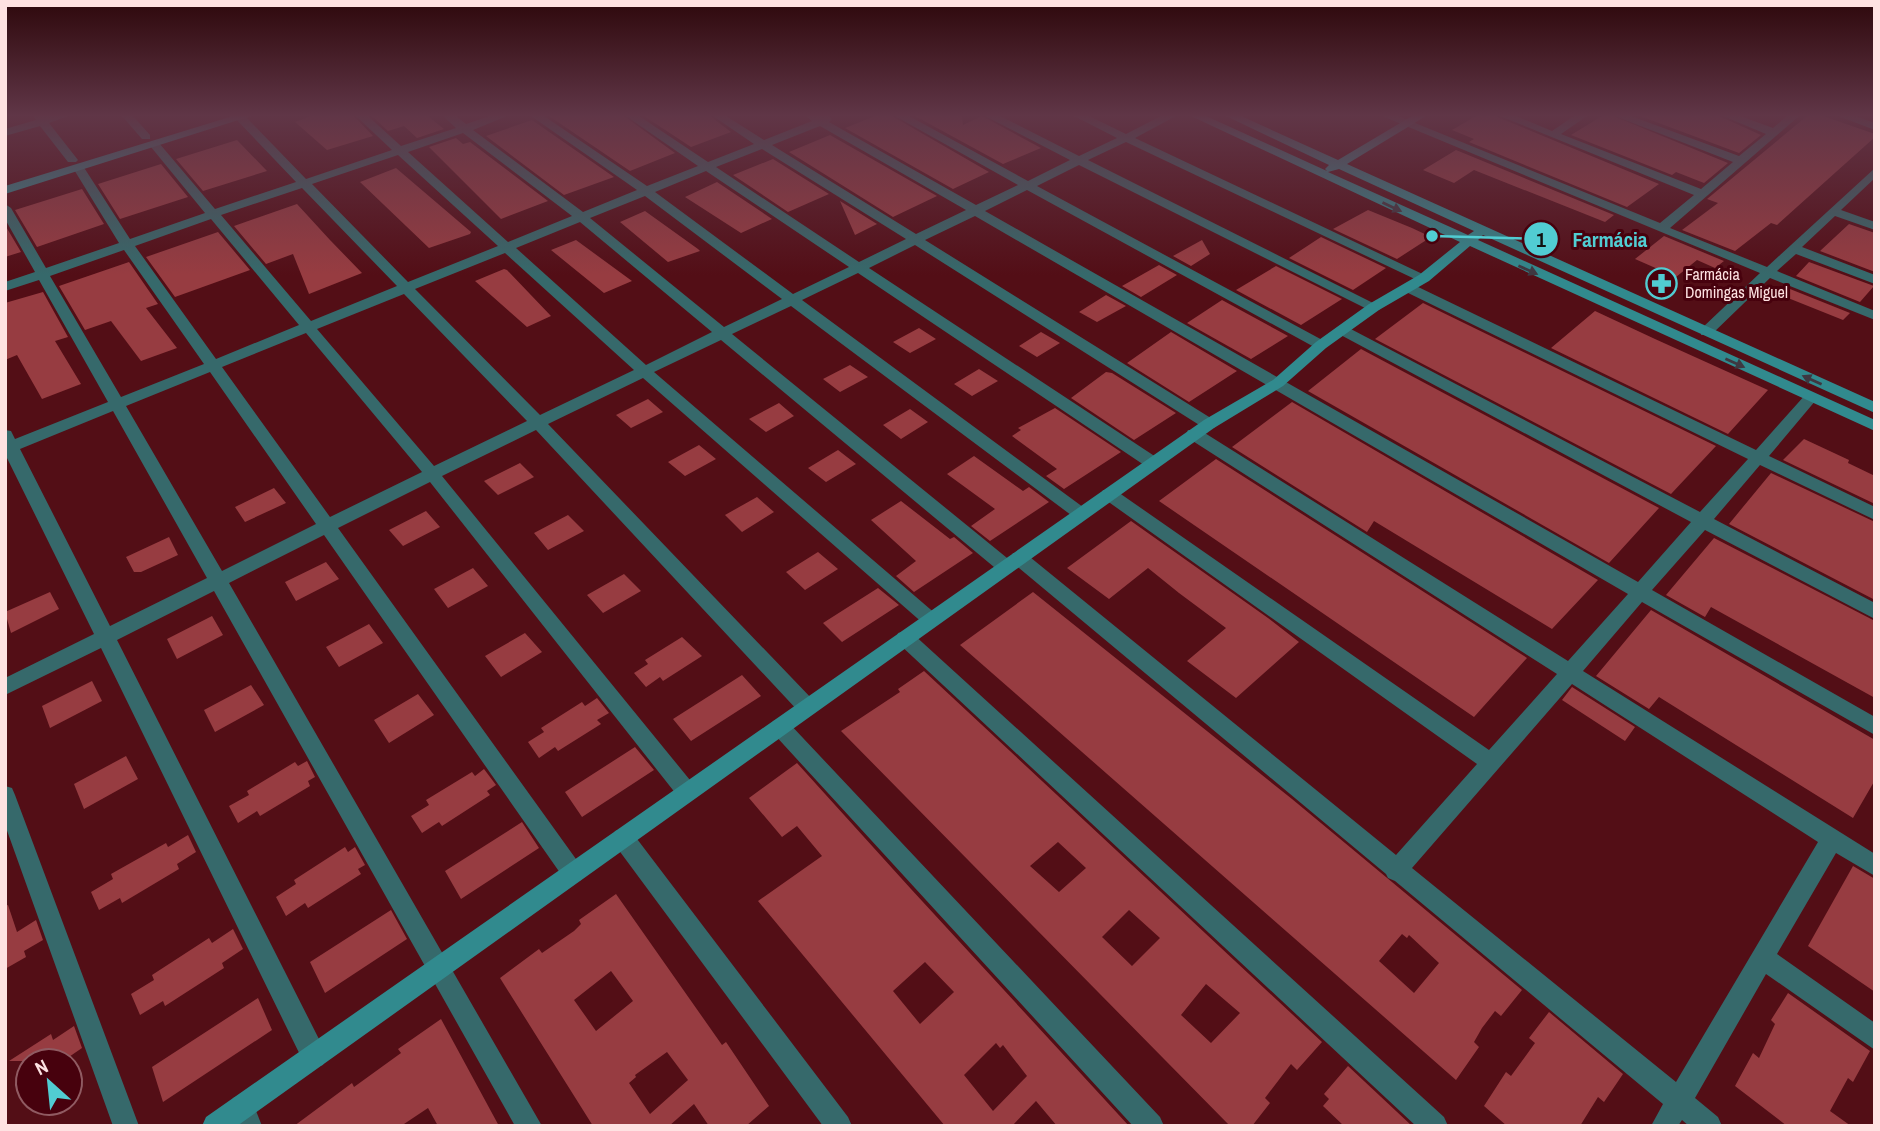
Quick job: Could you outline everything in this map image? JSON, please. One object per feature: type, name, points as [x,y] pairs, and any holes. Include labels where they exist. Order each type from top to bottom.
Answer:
[{"type":"street","points":[[5,180],[54,169]]},
{"type":"street","points":[[5,190],[62,169]]},
{"type":"street","points":[[78,169],[126,243],[573,873]]},
{"type":"street","points":[[174,169],[432,474],[687,792]]},
{"type":"street","points":[[290,169],[538,423],[807,707]]},
{"type":"street","points":[[5,286],[347,169]]},
{"type":"street","points":[[421,169],[645,372],[931,620]]},
{"type":"street","points":[[516,169],[581,217],[722,334],[1012,562],[1709,1126]]},
{"type":"street","points":[[613,169],[794,299],[1081,514]]},
{"type":"street","points":[[314,1056],[108,636],[7,443],[213,366],[701,169]]},
{"type":"street","points":[[712,169],[1153,463]]},
{"type":"street","points":[[803,169],[915,239],[1569,674],[1875,866]]},
{"type":"street","points":[[904,169],[973,211],[1640,590],[1875,727]]},
{"type":"street","points":[[996,169],[1321,345]]},
{"type":"street","points":[[5,687],[432,474],[1063,169]]},
{"type":"street","points":[[1091,169],[1374,307]]},
{"type":"street","points":[[1185,169],[1875,514]]},
{"type":"street","points":[[1308,169],[1706,332],[1875,408]]},
{"type":"street","points":[[1322,175],[1331,169]]},
{"type":"street","points":[[1344,169],[1473,237],[1875,426]]},
{"type":"street","points":[[1514,169],[1875,316]]},
{"type":"street","points":[[1638,169],[1702,194]]},
{"type":"street","points":[[1661,229],[1732,169]]},
{"type":"street","points":[[1706,332],[1875,171]]},
{"type":"street","points":[[5,208],[529,1126]]},
{"type":"street","points":[[1835,212],[1875,226]]},
{"type":"street","points":[[215,1126],[245,1117],[314,1056],[1201,429],[1278,383],[1321,345],[1374,307],[1416,283],[1473,237]]},
{"type":"street","points":[[1795,249],[1875,279]]},
{"type":"street","points":[[1342,330],[1875,612]]},
{"type":"street","points":[[1396,871],[1811,397]]},
{"type":"street","points":[[1109,494],[1491,762]]},
{"type":"street","points":[[905,638],[1435,1126]]},
{"type":"street","points":[[780,727],[1151,1126]]},
{"type":"street","points":[[5,795],[126,1126]]},
{"type":"street","points":[[623,838],[839,1126]]},
{"type":"street","points":[[1664,1126],[1832,839]]},
{"type":"street","points":[[1761,957],[1875,1038]]},
{"type":"building","points":[[146,169],[165,169],[188,197],[120,219],[98,184]]},
{"type":"building","points":[[184,169],[265,169],[267,171],[203,191]]},
{"type":"building","points":[[397,169],[471,232],[429,248],[360,182]]},
{"type":"building","points":[[451,169],[505,169],[548,201],[501,219]]},
{"type":"building","points":[[529,169],[602,169],[614,177],[564,195]]},
{"type":"building","points":[[749,169],[789,169],[829,194],[788,212],[733,175]]},
{"type":"building","points":[[816,169],[889,169],[937,196],[893,217]]},
{"type":"building","points":[[917,169],[983,169],[989,172],[953,189]]},
{"type":"building","points":[[1502,169],[1614,215],[1605,222],[1474,170],[1454,183],[1423,170]]},
{"type":"building","points":[[1534,169],[1622,169],[1659,184],[1627,207]]},
{"type":"building","points":[[1656,169],[1721,169],[1704,183],[1676,172],[1672,175]]},
{"type":"building","points":[[1743,169],[1840,169],[1777,225],[1771,223],[1735,251],[1682,230],[1718,203],[1707,199]]},
{"type":"building","points":[[717,182],[772,219],[741,233],[685,197]]},
{"type":"building","points":[[82,189],[104,224],[37,247],[15,210]]},
{"type":"building","points":[[840,201],[877,224],[855,235]]},
{"type":"building","points":[[297,204],[362,273],[309,294],[293,254],[266,264],[234,226]]},
{"type":"building","points":[[1368,210],[1431,237],[1397,259],[1333,229]]},
{"type":"building","points":[[645,211],[700,251],[668,262],[620,222]]},
{"type":"building","points":[[1849,224],[1875,233],[1875,272],[1820,251]]},
{"type":"building","points":[[5,225],[21,252],[5,257]]},
{"type":"building","points":[[218,232],[250,270],[175,297],[146,257]]},
{"type":"building","points":[[1664,236],[1724,261],[1715,268],[1697,260],[1676,277],[1635,259]]},
{"type":"building","points":[[1321,237],[1386,268],[1353,290],[1289,258]]},
{"type":"building","points":[[576,240],[632,281],[604,293],[551,250]]},
{"type":"building","points":[[1202,240],[1210,254],[1191,266],[1173,256]]},
{"type":"building","points":[[129,262],[158,304],[146,308],[177,348],[141,361],[111,321],[85,330],[59,286]]},
{"type":"building","points":[[1809,262],[1874,286],[1860,302],[1796,276]]},
{"type":"building","points":[[1159,265],[1177,275],[1141,297],[1122,286]]},
{"type":"building","points":[[1276,266],[1342,299],[1301,325],[1236,290]]},
{"type":"building","points":[[504,269],[551,316],[527,327],[475,281]]},
{"type":"building","points":[[1785,287],[1850,313],[1843,320],[1778,294]]},
{"type":"building","points":[[43,292],[68,337],[55,341],[81,384],[42,399],[17,355],[5,360],[5,303]]},
{"type":"building","points":[[1106,295],[1126,306],[1097,322],[1079,312]]},
{"type":"building","points":[[1222,300],[1288,336],[1251,359],[1187,323]]},
{"type":"building","points":[[1423,303],[1716,446],[1671,494],[1375,339]]},
{"type":"building","points":[[1595,311],[1768,390],[1728,434],[1551,348]]},
{"type":"building","points":[[919,328],[936,339],[910,353],[893,342]]},
{"type":"building","points":[[1041,332],[1060,343],[1037,357],[1019,346]]},
{"type":"building","points":[[1171,332],[1237,371],[1189,402],[1127,363]]},
{"type":"building","points":[[1361,349],[1659,508],[1609,563],[1308,391]]},
{"type":"building","points":[[850,365],[868,377],[840,392],[823,379]]},
{"type":"building","points":[[979,369],[998,381],[972,396],[954,384]]},
{"type":"building","points":[[1106,372],[1112,373],[1176,413],[1134,440],[1071,398]]},
{"type":"building","points":[[648,399],[663,412],[631,428],[616,415]]},
{"type":"building","points":[[1292,402],[1598,580],[1552,629],[1374,521],[1367,532],[1232,447]]},
{"type":"building","points":[[779,403],[794,416],[766,432],[749,419]]},
{"type":"building","points":[[1055,408],[1121,452],[1064,489],[1046,476],[1057,469],[1012,436],[1021,430],[1018,428]]},
{"type":"building","points":[[910,409],[928,422],[901,439],[883,425]]},
{"type":"building","points":[[1804,439],[1849,460],[1848,463],[1875,476],[1875,504],[1783,460]]},
{"type":"building","points":[[699,445],[716,459],[685,476],[668,462]]},
{"type":"building","points":[[838,450],[856,464],[826,482],[808,468]]},
{"type":"building","points":[[974,456],[1023,491],[1029,487],[1049,502],[990,541],[971,526],[995,509],[947,474]]},
{"type":"building","points":[[1216,459],[1527,658],[1474,717],[1159,501]]},
{"type":"building","points":[[520,463],[534,477],[498,495],[484,481]]},
{"type":"building","points":[[1771,473],[1875,522],[1875,600],[1729,524]]},
{"type":"building","points":[[274,488],[286,503],[245,522],[235,507]]},
{"type":"building","points":[[757,497],[774,512],[742,532],[725,515]]},
{"type":"building","points":[[901,501],[950,539],[954,537],[973,553],[914,592],[896,576],[916,561],[871,520]]},
{"type":"building","points":[[426,511],[440,527],[403,546],[389,530]]},
{"type":"building","points":[[568,515],[584,531],[548,550],[534,533]]},
{"type":"building","points":[[1131,521],[1299,642],[1236,698],[1187,661],[1226,628],[1148,568],[1109,599],[1067,568]]},
{"type":"building","points":[[169,537],[178,555],[141,572],[134,572],[126,557]]},
{"type":"building","points":[[1714,538],[1875,621],[1875,698],[1711,607],[1705,617],[1666,595]]},
{"type":"building","points":[[818,552],[838,569],[805,590],[786,572]]},
{"type":"building","points":[[326,562],[339,579],[296,601],[285,582]]},
{"type":"building","points":[[473,568],[488,586],[448,608],[434,589]]},
{"type":"building","points":[[624,574],[641,591],[603,613],[587,595]]},
{"type":"building","points":[[878,588],[899,605],[842,642],[823,623]]},
{"type":"building","points":[[50,592],[59,609],[11,633],[5,612]]},
{"type":"building","points":[[1033,592],[1292,799],[1522,990],[1501,1016],[1495,1011],[1482,1028],[1474,1042],[1479,1047],[1456,1080],[960,645]],"holes":[[[1402,934],[1407,938],[1409,935],[1439,963],[1414,993],[1379,961]]]},
{"type":"building","points":[[1651,610],[1875,740],[1875,780],[1853,818],[1659,697],[1649,709],[1596,676]]},
{"type":"building","points":[[212,616],[223,635],[177,659],[167,639]]},
{"type":"building","points":[[369,624],[383,643],[339,667],[326,647]]},
{"type":"building","points":[[525,633],[542,652],[501,677],[485,656]]},
{"type":"building","points":[[682,637],[702,656],[663,681],[660,677],[646,687],[634,673],[648,664],[645,660]]},
{"type":"building","points":[[924,671],[1322,1042],[1297,1070],[1291,1064],[1265,1098],[1270,1103],[1252,1126],[1230,1126],[841,731],[900,692],[898,689]],"holes":[[[1058,842],[1086,868],[1059,892],[1030,866]],[[1129,910],[1160,938],[1132,966],[1102,937]],[[1206,984],[1240,1013],[1211,1043],[1181,1015]]]},
{"type":"building","points":[[742,675],[761,696],[691,741],[673,719]]},
{"type":"building","points":[[92,681],[102,701],[50,728],[42,706]]},
{"type":"building","points":[[251,685],[264,705],[215,732],[204,710]]},
{"type":"building","points":[[1572,687],[1635,727],[1625,741],[1562,700]]},
{"type":"building","points":[[418,694],[434,715],[389,743],[374,720]]},
{"type":"building","points":[[597,698],[609,713],[597,720],[601,724],[558,751],[555,747],[539,758],[528,742],[544,732],[541,728],[582,702],[585,706]]},
{"type":"building","points":[[635,747],[654,770],[582,817],[565,792]]},
{"type":"building","points":[[126,756],[138,779],[84,809],[74,784]]},
{"type":"building","points":[[307,761],[315,777],[308,781],[310,786],[260,816],[257,811],[238,823],[229,806],[249,795],[247,791],[295,762],[298,766]]},
{"type":"building","points":[[797,763],[1129,1126],[1057,1126],[1036,1101],[1012,1126],[945,1126],[758,901],[822,856],[797,826],[782,837],[749,798]],"holes":[[[925,962],[954,992],[920,1024],[893,991]],[[996,1043],[1000,1048],[1003,1045],[1027,1076],[993,1111],[964,1075]]]},
{"type":"building","points":[[484,769],[496,785],[487,791],[490,795],[442,826],[439,822],[422,833],[411,816],[429,805],[426,800],[472,772],[475,776]]},
{"type":"building","points":[[522,822],[539,848],[461,899],[445,871]]},
{"type":"building","points":[[188,835],[196,852],[177,864],[179,869],[122,903],[120,898],[99,910],[91,892],[113,879],[111,874],[166,843],[168,847]]},
{"type":"building","points":[[345,847],[348,852],[355,847],[365,865],[358,869],[361,874],[308,908],[305,903],[286,916],[276,897],[296,884],[294,880]]},
{"type":"building","points":[[1853,866],[1875,879],[1875,992],[1808,946]]},
{"type":"building","points":[[616,894],[722,1045],[726,1042],[769,1106],[746,1126],[709,1126],[694,1104],[669,1126],[593,1126],[500,978],[539,949],[542,953],[574,931],[581,924],[579,920]],"holes":[[[611,971],[633,1001],[596,1031],[574,1000]],[[667,1052],[688,1080],[650,1114],[629,1083],[635,1075]]]},
{"type":"building","points":[[8,905],[17,932],[36,920],[43,940],[24,951],[26,957],[5,969],[5,906]]},
{"type":"building","points":[[391,910],[407,939],[325,993],[310,962]]},
{"type":"building","points":[[233,929],[243,949],[222,963],[224,968],[165,1006],[163,1001],[140,1015],[131,994],[154,980],[152,975],[209,938],[212,943]]},
{"type":"building","points":[[1788,993],[1870,1051],[1853,1082],[1848,1078],[1830,1111],[1851,1126],[1787,1126],[1735,1086],[1753,1053],[1759,1058],[1775,1024],[1771,1020]]},
{"type":"building","points":[[258,998],[272,1030],[163,1102],[152,1067]]},
{"type":"building","points":[[1549,1012],[1623,1074],[1604,1102],[1598,1097],[1580,1126],[1507,1126],[1484,1106],[1506,1072],[1511,1076],[1535,1043],[1529,1038]]},
{"type":"building","points":[[441,1019],[499,1126],[438,1126],[428,1108],[401,1126],[294,1126],[352,1083],[354,1087],[401,1053],[398,1049]]},
{"type":"building","points":[[74,1026],[82,1047],[31,1047],[51,1034],[53,1040]]},
{"type":"building","points":[[1348,1066],[1412,1126],[1344,1126],[1323,1106],[1329,1099],[1324,1094]]},
{"type":"place","name":"Farmácia","points":[[1432,236]]},
{"type":"place","name":"Farmácia Domingas Miguel","points":[[1662,283]]}]
